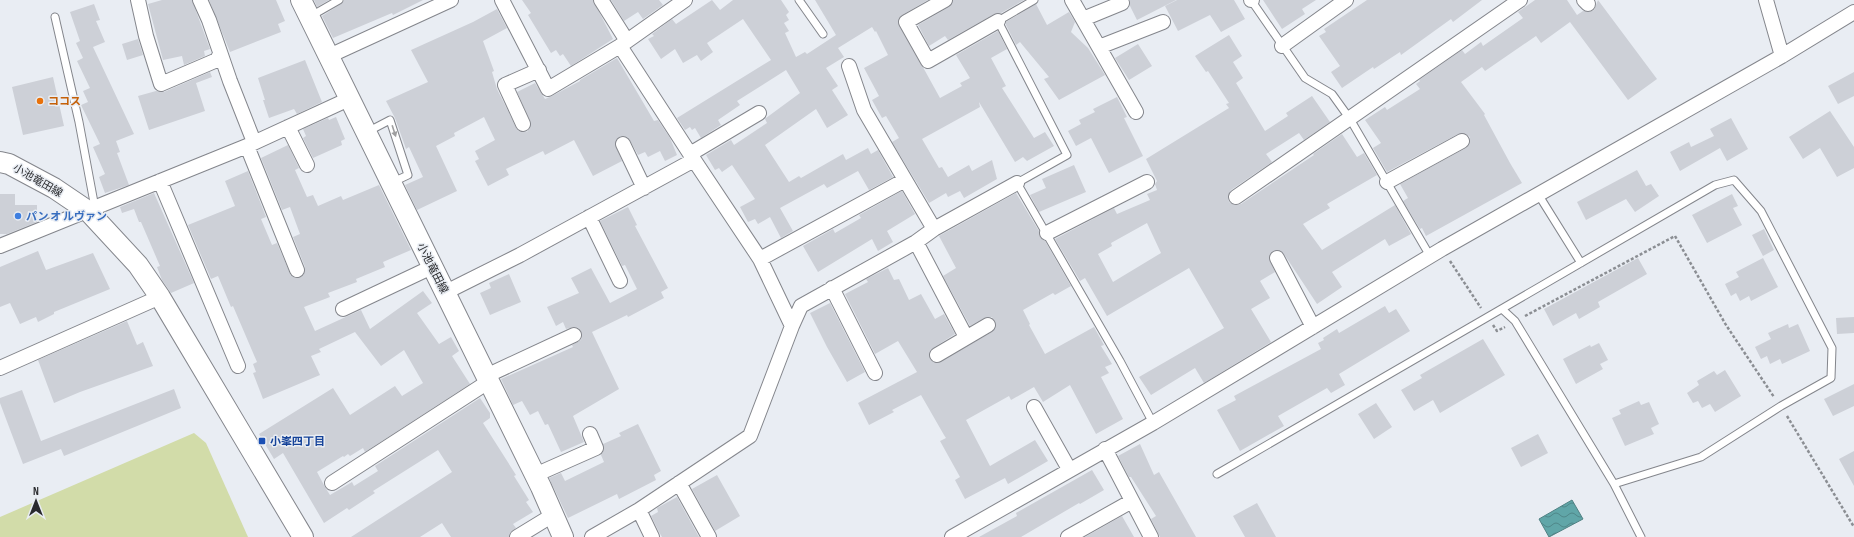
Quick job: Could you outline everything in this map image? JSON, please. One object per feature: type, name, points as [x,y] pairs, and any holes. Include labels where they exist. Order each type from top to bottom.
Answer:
[{"type":"main road","name":"小池竜田線","points":[[305,8],[432,267],[446,292],[535,475],[563,537]]},
{"type":"main road","name":"小池竜田線","points":[[0,162],[9,164],[92,210],[138,265],[160,297],[303,537]]},
{"type":"street","points":[[138,0],[146,36],[161,84],[217,60],[220,54]]},
{"type":"street","points":[[200,0],[209,20],[250,144],[297,270]]},
{"type":"street","points":[[328,56],[451,0]]},
{"type":"street","points":[[502,0],[548,89],[623,44],[671,4],[685,0]]},
{"type":"street","points":[[601,0],[623,44],[692,157],[760,259],[792,326]]},
{"type":"street","points":[[945,0],[906,22],[928,61],[998,21]]},
{"type":"street","points":[[1072,0],[1136,112]]},
{"type":"street","points":[[1282,46],[1346,0]]},
{"type":"street","points":[[1236,198],[1520,0]]},
{"type":"street","points":[[1766,0],[1782,56]]},
{"type":"street","points":[[1083,19],[1122,3]]},
{"type":"street","points":[[952,537],[1153,422],[1442,249],[1782,56],[1854,12]]},
{"type":"street","points":[[1099,48],[1163,22]]},
{"type":"street","points":[[848,66],[864,110],[934,229]]},
{"type":"street","points":[[523,124],[505,85],[539,70]]},
{"type":"street","points":[[0,246],[92,210],[160,180],[250,144],[349,99]]},
{"type":"street","points":[[446,292],[644,188],[759,113]]},
{"type":"street","points":[[288,127],[307,165]]},
{"type":"street","points":[[1387,182],[1462,141]]},
{"type":"street","points":[[623,144],[644,188]]},
{"type":"street","points":[[160,180],[238,366]]},
{"type":"street","points":[[760,259],[905,180]]},
{"type":"street","points":[[1047,233],[1148,182]]},
{"type":"street","points":[[592,537],[639,510],[750,436],[801,306],[916,242],[934,229],[1017,183]]},
{"type":"street","points":[[589,218],[620,281]]},
{"type":"street","points":[[916,242],[966,337]]},
{"type":"street","points":[[1277,258],[1313,327]]},
{"type":"street","points":[[343,309],[432,267]]},
{"type":"street","points":[[832,288],[875,373]]},
{"type":"street","points":[[0,368],[160,297]]},
{"type":"street","points":[[937,355],[988,325]]},
{"type":"street","points":[[332,483],[487,379],[574,335]]},
{"type":"street","points":[[1034,407],[1069,470]]},
{"type":"street","points":[[535,475],[596,448],[590,434]]},
{"type":"street","points":[[1105,450],[1151,537]]},
{"type":"street","points":[[679,483],[709,537]]},
{"type":"street","points":[[1068,537],[1132,501]]},
{"type":"street","points":[[639,510],[652,537]]},
{"type":"street","points":[[517,537],[553,514]]},
{"type":"lane","points":[[305,8],[339,0]]},
{"type":"lane","points":[[799,0],[823,34]]},
{"type":"lane","points":[[1034,0],[998,21],[1067,155],[1017,183],[1120,361],[1153,422]]},
{"type":"lane","points":[[1251,0],[1305,78],[1332,94],[1350,119],[1430,256]]},
{"type":"lane","points":[[55,17],[79,122],[92,210]]},
{"type":"lane","points":[[365,132],[390,120],[408,175],[391,183]]},
{"type":"lane","points":[[1217,474],[1486,316],[1502,309],[1715,185],[1734,180],[1761,211],[1832,348],[1831,378],[1781,406],[1700,457],[1614,484]]},
{"type":"lane","points":[[1538,194],[1581,262]]},
{"type":"lane","points":[[1502,309],[1515,321],[1614,484],[1641,537]]},
{"type":"path","points":[[1442,249],[1497,331],[1675,236],[1726,325],[1781,406],[1854,527]]},
{"type":"green space","points":[[194,433],[206,443],[248,537],[0,537],[0,517]]},
{"type":"water","points":[[1572,500],[1583,519],[1549,537],[1539,519]]},
{"type":"building","points":[[162,0],[192,0],[210,49],[204,51],[205,56],[184,65],[182,56],[163,60],[148,4]]},
{"type":"building","points":[[209,0],[276,0],[285,21],[278,24],[281,32],[230,52]]},
{"type":"building","points":[[314,0],[329,0],[317,7]]},
{"type":"building","points":[[344,0],[423,0],[393,15],[392,13],[333,38],[322,16],[341,4]]},
{"type":"building","points":[[522,0],[593,0],[613,39],[571,66],[563,54],[560,56],[556,50],[551,53],[528,15],[531,13]]},
{"type":"building","points":[[611,0],[659,0],[663,5],[643,19],[638,12],[624,21]]},
{"type":"building","points":[[712,0],[720,10],[733,0],[781,0],[789,12],[786,15],[789,20],[784,23],[789,31],[785,33],[796,57],[805,52],[807,54],[836,35],[815,0],[928,0],[902,15],[898,22],[940,98],[962,86],[960,83],[970,78],[956,55],[998,31],[1007,49],[991,58],[1006,86],[1002,88],[1034,138],[1045,132],[1054,146],[1027,161],[1023,157],[1015,162],[979,102],[980,107],[922,139],[939,168],[942,167],[948,177],[969,165],[972,171],[992,160],[997,179],[964,198],[960,191],[948,197],[946,193],[929,203],[892,142],[899,138],[886,116],[882,118],[872,100],[879,96],[864,68],[888,55],[876,31],[875,32],[872,27],[838,48],[844,57],[826,68],[838,86],[832,90],[848,115],[827,128],[816,109],[765,145],[789,182],[799,176],[801,178],[843,154],[846,160],[868,148],[871,154],[878,150],[893,177],[869,190],[858,171],[827,188],[824,184],[780,208],[793,231],[781,238],[770,217],[758,224],[755,219],[748,222],[740,207],[755,199],[732,165],[722,172],[719,168],[715,170],[706,155],[731,140],[734,145],[767,123],[766,118],[800,93],[786,70],[737,101],[740,105],[718,120],[721,125],[701,138],[695,128],[692,130],[690,127],[685,130],[677,118],[771,60],[743,19],[707,43],[713,52],[701,61],[697,55],[683,63],[675,49],[661,59],[648,39],[654,36],[652,34],[672,19],[676,24]]},
{"type":"building","points":[[953,0],[1024,0],[1001,13],[994,14],[948,40],[945,36],[929,46],[918,25],[949,7]]},
{"type":"building","points":[[1130,0],[1176,0],[1137,20],[1130,6]]},
{"type":"building","points":[[1177,0],[1234,0],[1245,19],[1221,32],[1210,15],[1178,31],[1165,6]]},
{"type":"building","points":[[1263,0],[1316,0],[1302,9],[1305,14],[1282,29]]},
{"type":"building","points":[[1367,0],[1482,0],[1453,22],[1451,19],[1401,55],[1400,52],[1374,69],[1373,67],[1342,88],[1331,72],[1340,66],[1319,36],[1326,32],[1324,29]]},
{"type":"building","points":[[1535,0],[1567,0],[1577,15],[1583,11],[1590,12],[1594,10],[1598,0],[1657,79],[1628,100],[1570,22],[1541,43],[1536,36],[1485,71],[1482,67],[1461,82],[1485,114],[1484,115],[1522,183],[1426,236],[1403,201],[1408,198],[1400,184],[1466,148],[1469,145],[1470,137],[1466,134],[1458,134],[1387,172],[1373,148],[1381,143],[1365,120],[1385,107],[1387,110],[1420,89],[1416,84],[1420,81],[1419,80],[1462,50],[1465,54],[1481,42],[1483,46],[1523,18],[1518,12]]},
{"type":"building","points":[[94,4],[100,20],[96,21],[105,42],[93,47],[134,134],[116,141],[120,152],[117,153],[129,185],[105,193],[99,177],[105,174],[93,147],[100,144],[81,105],[88,102],[83,91],[90,88],[77,61],[83,58],[76,43],[80,41],[70,12]]},
{"type":"building","points":[[1036,4],[1047,25],[1069,12],[1075,22],[1071,32],[1088,48],[1105,75],[1059,100],[1044,79],[1049,77],[1020,42],[1016,45],[1006,25],[1006,22]]},
{"type":"building","points":[[497,9],[507,28],[483,41],[494,71],[492,72],[497,89],[518,131],[527,132],[531,124],[517,92],[535,83],[545,99],[580,81],[617,58],[654,121],[658,120],[670,138],[677,155],[665,161],[660,151],[648,157],[645,152],[638,155],[628,137],[620,136],[615,144],[622,161],[593,176],[574,140],[545,155],[543,151],[506,169],[509,175],[488,186],[475,161],[479,159],[475,151],[495,140],[484,117],[454,133],[455,136],[436,146],[457,191],[417,210],[405,185],[423,177],[409,147],[406,149],[395,118],[386,101],[428,82],[411,50],[473,22]]},
{"type":"building","points":[[1229,35],[1242,56],[1233,62],[1243,78],[1236,83],[1265,131],[1288,116],[1286,113],[1312,96],[1330,122],[1304,140],[1299,133],[1266,154],[1272,162],[1231,190],[1228,197],[1229,202],[1236,205],[1241,204],[1314,155],[1313,154],[1342,134],[1357,157],[1364,153],[1377,175],[1327,204],[1330,208],[1303,224],[1322,250],[1395,205],[1411,234],[1389,246],[1385,239],[1332,272],[1342,287],[1317,304],[1284,254],[1278,250],[1273,251],[1269,258],[1275,272],[1260,281],[1270,298],[1251,309],[1271,342],[1204,383],[1195,368],[1151,395],[1139,377],[1224,328],[1189,268],[1107,316],[1085,278],[1080,281],[1055,239],[1114,208],[1117,214],[1150,200],[1147,194],[1157,190],[1155,184],[1157,181],[1146,159],[1229,108],[1226,104],[1229,103],[1208,71],[1206,72],[1195,56]],"holes":[[[1147,223],[1161,253],[1113,282],[1098,254],[1112,246],[1111,243]]]},
{"type":"building","points":[[138,39],[143,55],[127,60],[122,44]]},
{"type":"building","points":[[1138,44],[1152,66],[1129,80],[1115,58]]},
{"type":"building","points":[[305,60],[322,102],[297,114],[294,109],[269,118],[258,78]]},
{"type":"building","points":[[210,72],[212,77],[196,83],[205,111],[149,130],[138,96],[156,91],[164,92]]},
{"type":"building","points":[[1854,72],[1854,96],[1838,104],[1828,86]]},
{"type":"building","points":[[53,77],[64,126],[23,135],[12,87]]},
{"type":"building","points":[[1117,97],[1127,117],[1124,118],[1143,156],[1109,173],[1091,138],[1076,146],[1068,131],[1081,124],[1079,120],[1095,112],[1093,109]]},
{"type":"building","points":[[1830,111],[1854,147],[1854,168],[1837,177],[1820,148],[1803,159],[1789,137]]},
{"type":"building","points":[[336,117],[345,139],[341,141],[342,145],[313,158],[303,138],[306,136],[303,129],[328,118],[329,120]]},
{"type":"building","points":[[1731,118],[1748,149],[1727,161],[1720,148],[1680,171],[1670,152],[1689,142],[1691,147],[1714,136],[1710,129]]},
{"type":"building","points":[[288,145],[299,168],[295,170],[307,197],[313,195],[318,206],[341,196],[343,200],[379,185],[411,250],[383,262],[385,267],[356,279],[357,282],[328,293],[330,297],[304,307],[315,331],[361,310],[370,329],[423,291],[432,303],[417,313],[439,344],[451,337],[459,351],[452,356],[470,384],[365,452],[363,448],[350,456],[348,454],[344,457],[343,456],[317,472],[325,487],[330,495],[352,482],[354,486],[378,471],[375,466],[480,398],[490,413],[490,418],[483,423],[516,475],[514,476],[529,500],[526,502],[533,512],[513,524],[516,528],[510,533],[509,537],[451,537],[442,523],[420,537],[351,537],[452,472],[438,450],[373,491],[375,493],[349,510],[347,508],[324,523],[283,453],[274,459],[259,434],[333,388],[350,415],[395,386],[402,396],[423,383],[404,350],[381,366],[355,332],[319,349],[321,352],[311,356],[320,375],[263,399],[253,373],[256,372],[253,364],[257,362],[233,306],[231,307],[218,276],[211,279],[188,225],[235,206],[225,181],[248,171],[266,217],[261,219],[272,245],[277,243],[291,276],[296,278],[303,276],[305,267],[293,237],[300,234],[290,207],[282,210],[261,158]]},
{"type":"building","points":[[1074,165],[1086,192],[1039,212],[1030,195],[1046,188],[1042,179]]},
{"type":"building","points":[[1637,170],[1646,186],[1651,184],[1659,196],[1635,212],[1626,199],[1586,220],[1577,202]]},
{"type":"building","points":[[902,191],[915,214],[887,231],[893,242],[878,251],[872,239],[818,272],[803,246],[833,229],[835,233],[861,218],[859,215]]},
{"type":"building","points":[[154,193],[194,283],[171,293],[162,280],[157,267],[160,266],[134,209],[122,213],[120,207]]},
{"type":"building","points":[[1016,193],[1039,231],[1040,237],[1045,241],[1071,286],[1055,295],[1053,293],[1023,310],[1030,324],[1029,325],[1045,354],[1094,327],[1104,345],[1101,346],[1112,364],[1105,367],[1109,373],[1101,377],[1123,419],[1096,434],[1070,385],[1043,402],[1034,387],[1011,400],[1009,396],[966,420],[990,466],[1035,440],[1048,461],[1008,484],[1005,478],[965,499],[955,480],[960,477],[940,441],[946,438],[921,395],[892,410],[894,412],[869,425],[858,403],[917,372],[898,341],[875,354],[845,294],[868,282],[866,279],[888,268],[894,280],[899,279],[909,300],[921,294],[935,319],[944,314],[955,334],[930,350],[930,359],[937,363],[992,332],[996,325],[992,317],[984,318],[970,326],[943,276],[956,268],[939,236]]},
{"type":"building","name":"パン オ ルヴァン","points":[[0,194],[15,194],[15,205],[37,205],[37,222],[7,234],[0,234]]},
{"type":"building","points":[[1732,194],[1738,206],[1733,208],[1742,225],[1707,243],[1692,215]]},
{"type":"building","points":[[628,207],[637,225],[635,226],[668,288],[661,292],[664,298],[628,317],[627,315],[592,332],[619,389],[573,416],[584,442],[561,452],[548,424],[545,425],[538,411],[530,415],[522,401],[513,405],[501,379],[573,347],[572,345],[581,340],[582,335],[579,328],[574,327],[566,329],[563,322],[556,326],[547,307],[579,293],[571,278],[591,268],[610,303],[637,289],[625,265],[622,266],[600,221]]},
{"type":"building","points":[[1764,229],[1774,250],[1763,256],[1752,235]]},
{"type":"building","points":[[38,251],[46,270],[93,253],[110,289],[54,312],[54,314],[38,322],[36,317],[20,324],[10,303],[0,307],[0,267]]},
{"type":"building","points":[[1638,258],[1647,274],[1598,302],[1600,307],[1579,319],[1576,313],[1553,326],[1544,309]]},
{"type":"building","points":[[1763,258],[1778,287],[1751,301],[1749,296],[1740,301],[1736,293],[1731,296],[1725,284],[1739,277],[1736,272]]},
{"type":"building","points":[[509,274],[521,302],[490,315],[480,293],[491,288],[489,283]]},
{"type":"building","points":[[830,303],[865,372],[847,382],[810,313]]},
{"type":"building","points":[[1385,306],[1389,313],[1396,309],[1410,331],[1339,374],[1345,385],[1331,393],[1327,388],[1278,416],[1284,426],[1240,451],[1217,410],[1236,400],[1234,396],[1321,349],[1318,343],[1337,329],[1339,333]]},
{"type":"building","points":[[1854,317],[1854,333],[1837,334],[1836,318]]},
{"type":"building","points":[[127,321],[137,345],[143,342],[153,366],[80,392],[54,403],[38,360]]},
{"type":"building","points":[[1788,324],[1789,328],[1798,324],[1810,351],[1782,364],[1780,359],[1770,364],[1767,356],[1761,359],[1755,347],[1771,339],[1768,333]]},
{"type":"building","points":[[1483,339],[1505,375],[1440,413],[1433,400],[1414,411],[1401,390],[1422,378],[1420,375]]},
{"type":"building","points":[[1599,343],[1608,360],[1600,364],[1603,369],[1576,384],[1563,359],[1590,345],[1591,347]]},
{"type":"building","points":[[1725,370],[1741,396],[1715,412],[1710,404],[1702,408],[1698,401],[1693,403],[1687,393],[1699,385],[1697,381],[1714,371],[1717,375]]},
{"type":"building","points":[[1854,384],[1854,406],[1833,416],[1824,399]]},
{"type":"building","points":[[174,389],[181,408],[64,456],[61,449],[23,464],[0,403],[0,398],[22,390],[41,441]]},
{"type":"building","points":[[1639,401],[1641,405],[1649,402],[1659,424],[1651,428],[1654,434],[1625,446],[1612,418],[1621,414],[1619,410]]},
{"type":"building","points":[[1376,403],[1392,427],[1374,439],[1358,414]]},
{"type":"building","points":[[638,424],[661,471],[654,475],[656,480],[619,499],[617,494],[568,518],[549,478],[561,473],[565,481],[604,462],[601,455],[604,449],[603,444],[621,436],[619,433]]},
{"type":"building","points":[[1538,434],[1548,453],[1521,467],[1511,448]]},
{"type":"building","points":[[1140,444],[1154,475],[1159,472],[1196,537],[1160,537],[1151,519],[1156,516],[1131,477],[1129,477],[1118,456]]},
{"type":"building","points":[[1854,451],[1854,486],[1839,459]]},
{"type":"building","points":[[1092,470],[1104,490],[1021,537],[979,537],[1017,516],[1016,513]]},
{"type":"building","points":[[717,475],[740,516],[715,531],[692,489]]},
{"type":"building","points":[[677,497],[699,537],[662,537],[659,532],[651,516],[658,512],[657,508]]},
{"type":"building","points":[[1257,503],[1276,537],[1245,537],[1233,516]]},
{"type":"building","points":[[1122,516],[1134,537],[1085,537]]},
{"type":"place","name":"ココス","points":[[40,101]]},
{"type":"place","name":"パン オ ルヴァン","points":[[18,216]]},
{"type":"place","name":"小峯四丁目","points":[[262,441]]}]
